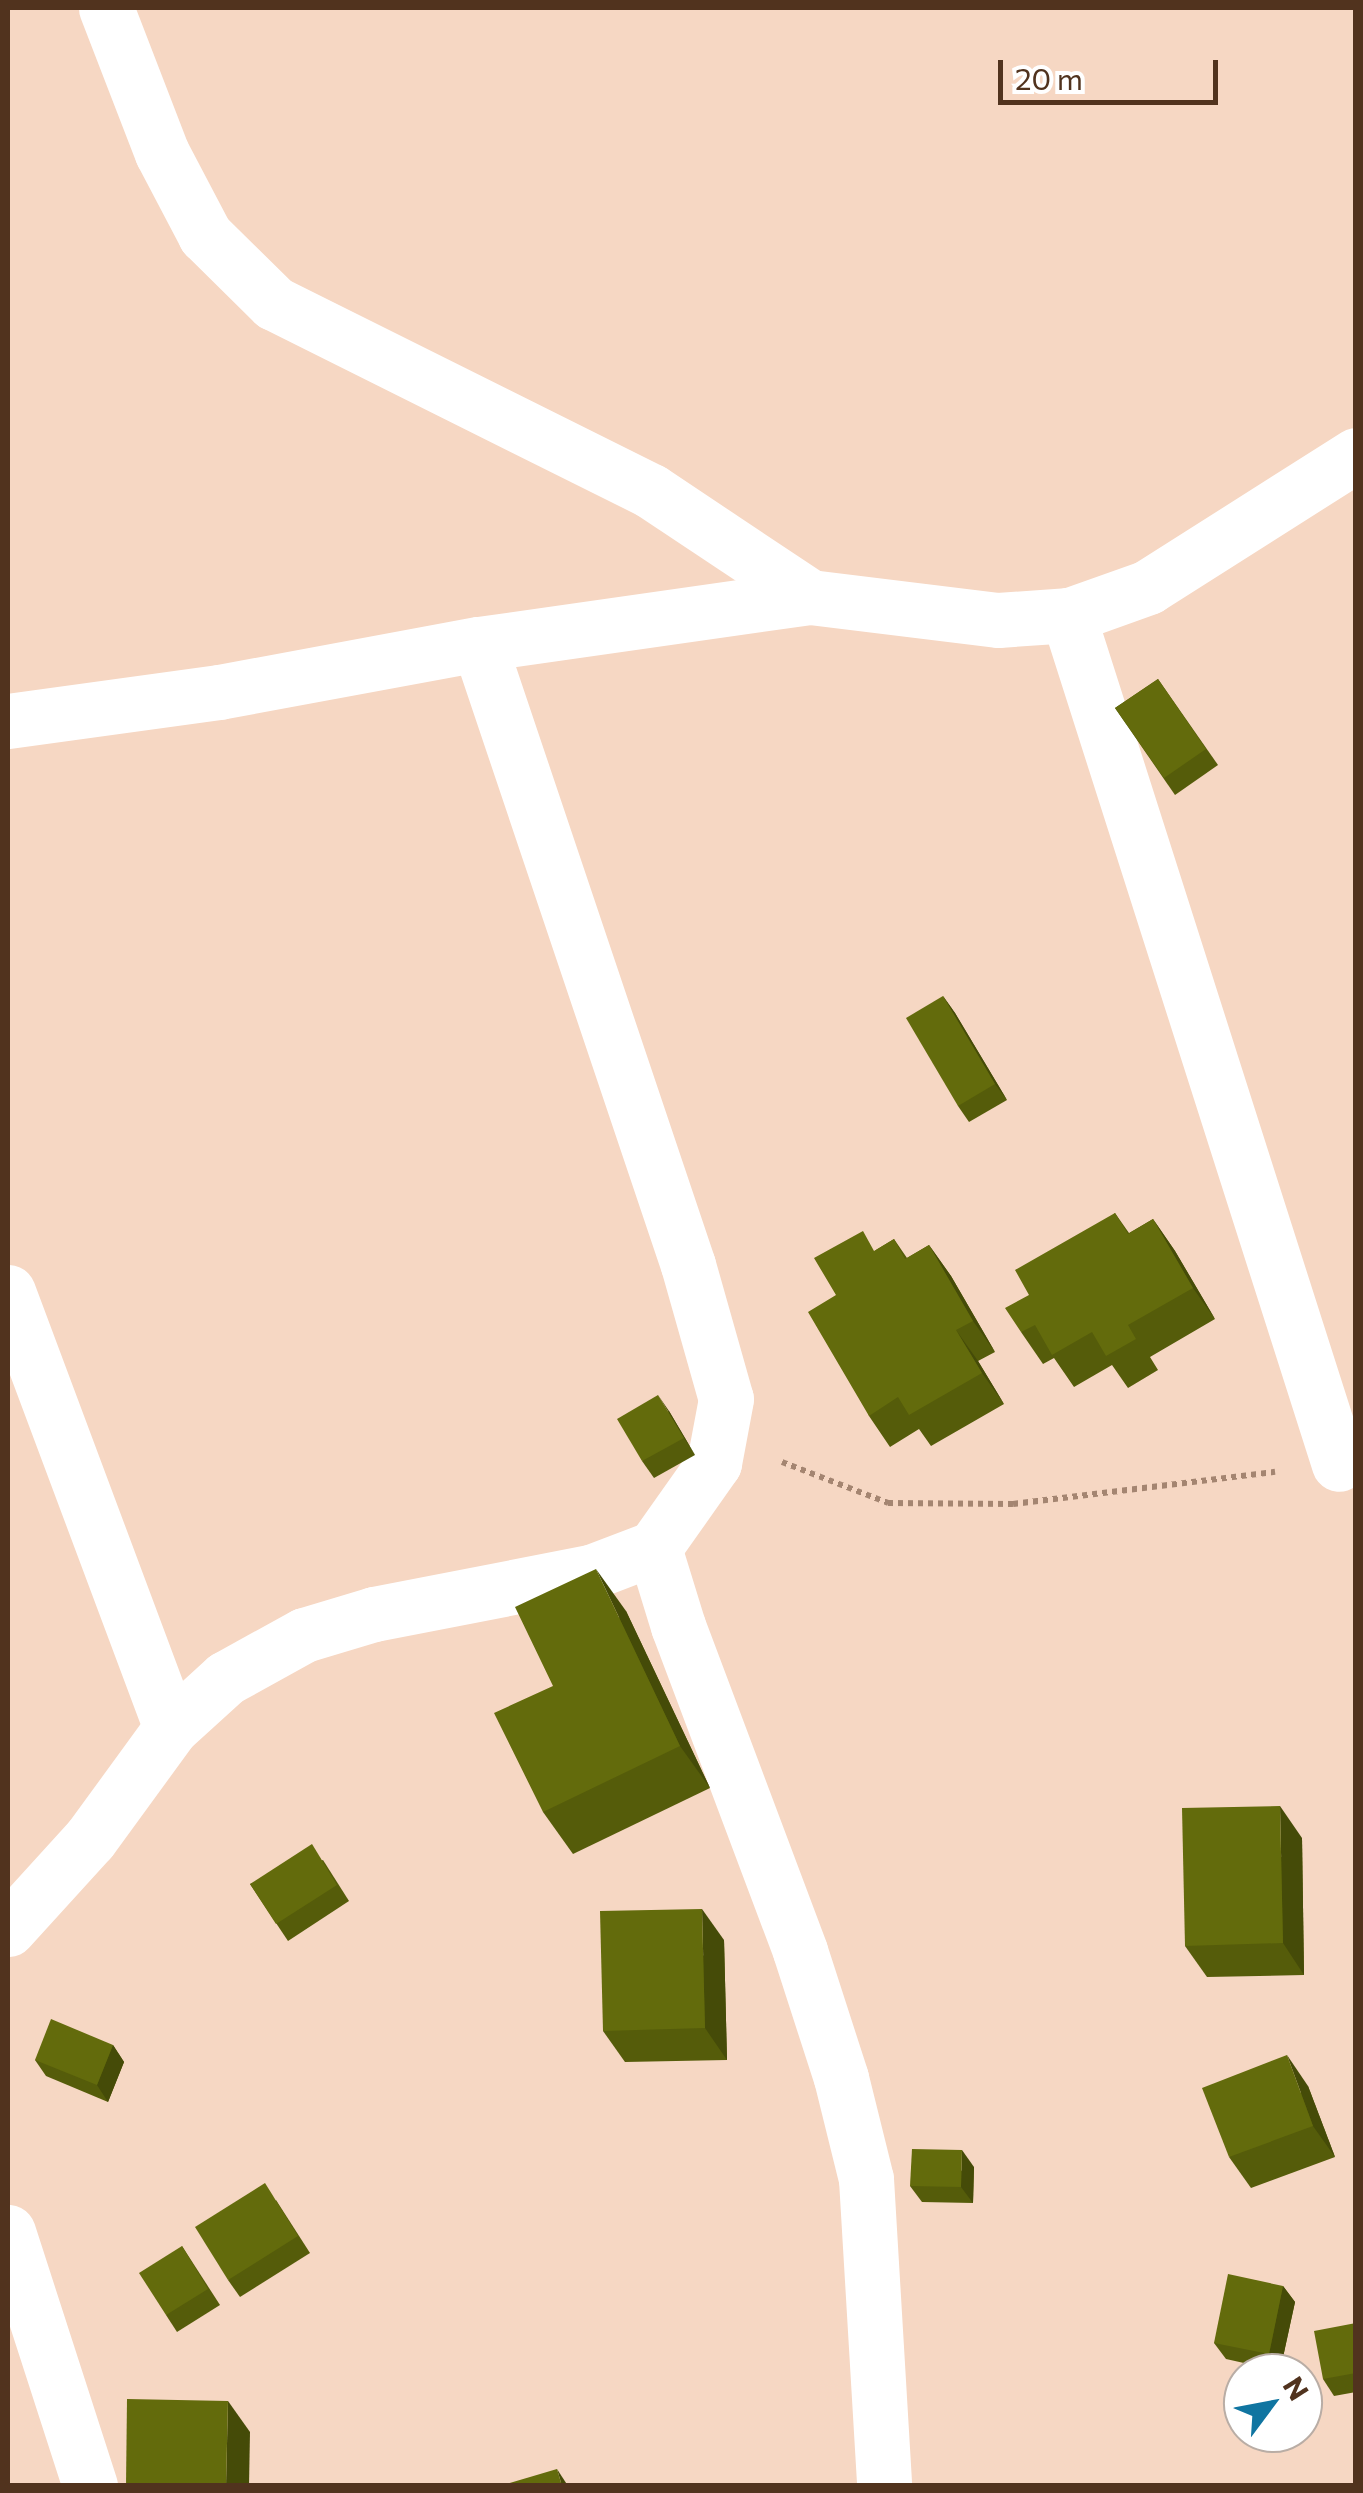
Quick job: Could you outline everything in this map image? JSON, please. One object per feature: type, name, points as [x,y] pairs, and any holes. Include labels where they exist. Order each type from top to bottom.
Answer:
[{"type":"street","points":[[106,8],[162,153],[205,235],[274,303],[650,491],[810,597]]},
{"type":"street","points":[[8,722],[218,692],[479,644],[810,597],[998,620],[1068,614],[1148,587],[1356,456]]},
{"type":"street","points":[[1068,614],[1339,1464]]},
{"type":"street","points":[[8,1929],[90,1839],[171,1728],[226,1678],[304,1635],[374,1614],[591,1572],[654,1548],[714,1463],[722,1438],[726,1399],[688,1265],[479,644]]},
{"type":"street","points":[[8,1292],[171,1728]]},
{"type":"street","points":[[654,1548],[678,1626],[800,1951],[846,2095],[866,2179],[884,2486]]},
{"type":"street","points":[[8,2232],[90,2486]]},
{"type":"path","points":[[722,1438],[888,1503],[1013,1504],[1339,1464]]},
{"type":"building","points":[[1158,679],[1206,749],[1164,778],[1115,708]]},
{"type":"building","points":[[943,996],[995,1084],[958,1106],[906,1018]]},
{"type":"building","points":[[1115,1213],[1128,1234],[1153,1219],[1193,1288],[1128,1325],[1136,1339],[1106,1356],[1092,1332],[1052,1355],[1035,1325],[1021,1332],[1005,1308],[1029,1295],[1015,1270]]},
{"type":"building","points":[[863,1231],[874,1251],[894,1239],[905,1259],[929,1245],[973,1321],[956,1330],[982,1373],[909,1415],[898,1397],[869,1416],[808,1312],[836,1295],[814,1258]]},
{"type":"building","points":[[658,1395],[684,1438],[642,1461],[617,1419]]},
{"type":"building","points":[[596,1569],[680,1746],[543,1812],[494,1713],[553,1686],[515,1607]]},
{"type":"building","points":[[1280,1806],[1283,1943],[1185,1946],[1182,1808]]},
{"type":"building","points":[[312,1844],[337,1885],[276,1924],[250,1884]]},
{"type":"building","points":[[702,1909],[705,2028],[603,2031],[600,1911]]},
{"type":"building","points":[[51,2019],[113,2045],[97,2085],[35,2060]]},
{"type":"building","points":[[1287,2055],[1313,2126],[1229,2157],[1202,2088]]},
{"type":"building","points":[[912,2149],[962,2150],[961,2187],[910,2186]]},
{"type":"building","points":[[265,2183],[298,2236],[228,2280],[195,2227]]},
{"type":"building","points":[[182,2246],[208,2289],[166,2315],[139,2273]]},
{"type":"building","points":[[1228,2274],[1283,2286],[1269,2353],[1214,2343]]},
{"type":"building","points":[[1356,2323],[1356,2373],[1323,2379],[1323,2353],[1318,2353],[1314,2331]]},
{"type":"building","points":[[127,2399],[228,2401],[226,2486],[126,2486]]},
{"type":"building","points":[[557,2469],[562,2486],[500,2486]]}]
